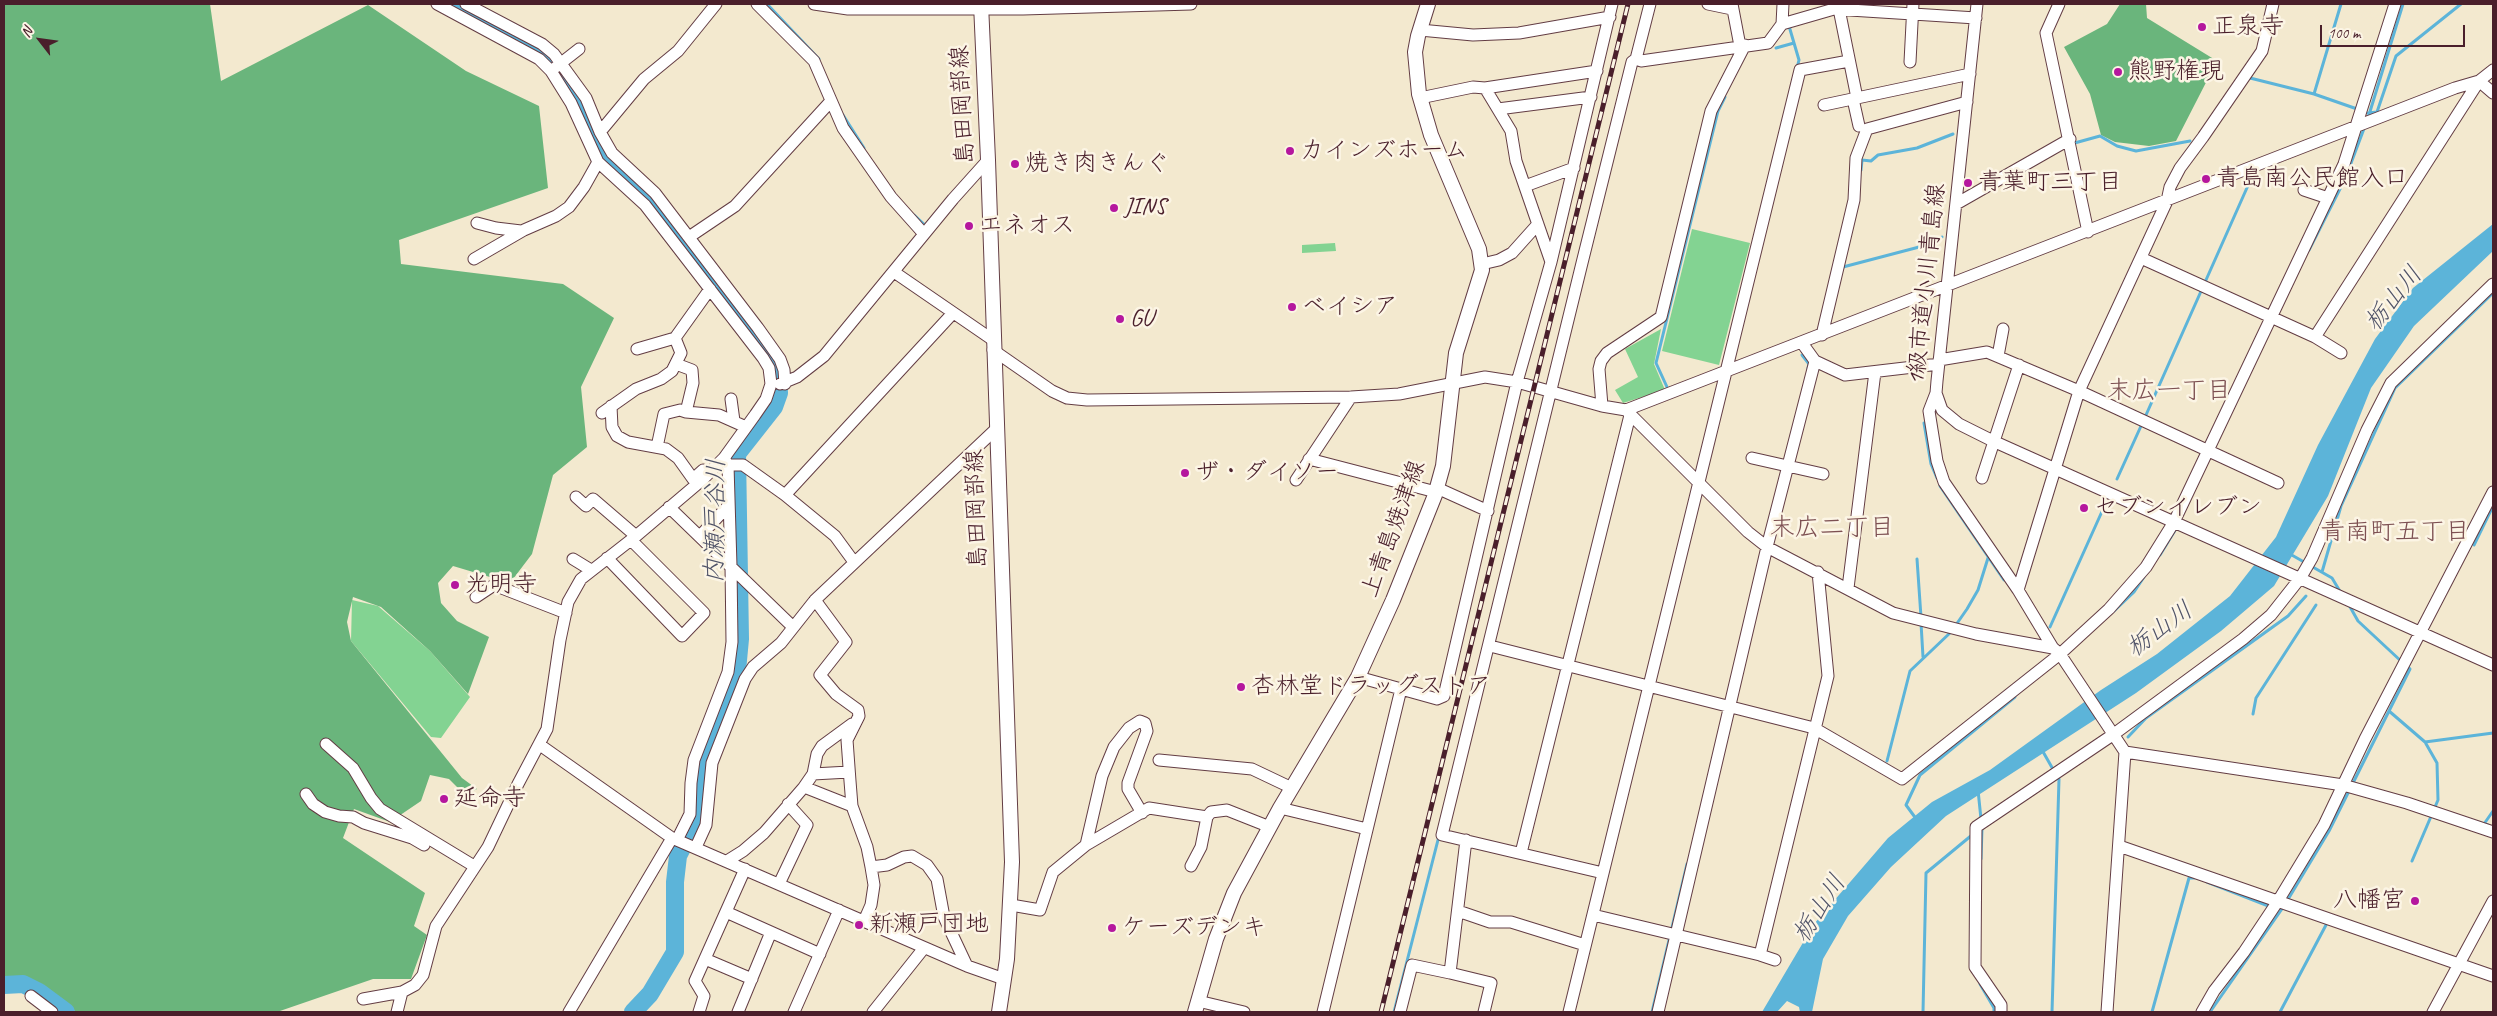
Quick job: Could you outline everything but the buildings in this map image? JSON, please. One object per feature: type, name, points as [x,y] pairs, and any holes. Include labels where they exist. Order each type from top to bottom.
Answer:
[{"type":"main road","name":"上青島焼津線","points":[[1196,1007],[1234,893],[1280,808],[1358,677],[1393,600],[1436,490],[1443,466],[1452,386],[1460,337],[1481,278],[1482,264],[1479,249],[1430,135],[1420,98],[1416,52],[1428,4]]},
{"type":"main road","name":"島田岡部線","points":[[980,6],[988,160],[1011,834],[1011,905],[1004,979],[998,1012]]},
{"type":"street","points":[[437,4],[534,57],[551,71],[568,98],[599,163],[645,205],[763,358],[768,368],[771,384],[766,399],[740,424],[684,487],[673,504]]},
{"type":"street","points":[[466,4],[542,44],[562,63],[581,90],[612,153],[655,192],[705,258],[780,359],[784,370],[785,384]]},
{"type":"street","points":[[600,132],[644,79],[678,51],[716,4]]},
{"type":"street","points":[[757,4],[814,61],[843,128],[890,197],[924,234]]},
{"type":"street","points":[[814,4],[848,9],[950,6],[1191,4]]},
{"type":"street","points":[[1358,677],[1437,699],[1444,696],[1517,382],[1551,262],[1612,4]]},
{"type":"street","points":[[1603,873],[1442,835],[1630,71],[1636,59],[1650,4]]},
{"type":"street","points":[[1602,406],[1598,369],[1601,361],[1607,353],[1661,317],[1712,111],[1742,45],[1732,6],[1708,4]]},
{"type":"street","points":[[1636,59],[1642,61],[1742,45],[1768,43],[1782,24],[1783,4]]},
{"type":"street","name":"1級市道小川青島線","points":[[1977,4],[1936,393],[1942,410],[1959,424],[1993,441],[2241,552],[2301,574],[2331,592],[2493,664]]},
{"type":"street","points":[[2059,4],[2046,33],[2070,139],[2088,232]]},
{"type":"street","points":[[2018,590],[2079,391],[2167,201],[2170,187],[2180,168],[2204,137],[2262,51],[2273,4]]},
{"type":"street","points":[[1490,646],[1814,728],[1902,779],[2130,588],[2146,568],[2174,522],[2212,451],[2270,317],[2344,164],[2358,127],[2395,4]]},
{"type":"street","points":[[1782,24],[1839,9],[1855,7],[1912,9],[1976,18]]},
{"type":"street","points":[[1839,9],[1859,126]]},
{"type":"street","points":[[1910,62],[1912,9]]},
{"type":"street","points":[[1420,30],[1473,35],[1519,33],[1610,17]]},
{"type":"street","points":[[534,57],[542,44]]},
{"type":"street","points":[[551,71],[579,49]]},
{"type":"street","points":[[1569,1012],[1800,70],[1849,61]]},
{"type":"street","points":[[2315,338],[2479,82],[2493,70]]},
{"type":"street","points":[[1420,98],[1473,87],[1485,88],[1597,71]]},
{"type":"street","points":[[1824,105],[1970,74]]},
{"type":"street","points":[[1628,412],[2455,88],[2479,82]]},
{"type":"street","points":[[2479,82],[2493,93]]},
{"type":"street","points":[[1485,88],[1511,131],[1516,161],[1551,262]]},
{"type":"street","points":[[568,98],[581,90]]},
{"type":"street","points":[[1498,109],[1591,96]]},
{"type":"street","points":[[689,237],[735,206],[831,101]]},
{"type":"street","points":[[1822,335],[1854,200],[1856,158],[1867,129],[1967,102]]},
{"type":"street","points":[[1956,204],[2070,139]]},
{"type":"street","points":[[474,259],[521,231],[556,216],[569,206],[599,163],[612,153]]},
{"type":"street","points":[[771,384],[785,384],[824,356],[924,234],[988,160]]},
{"type":"street","points":[[1525,186],[1574,168]]},
{"type":"street","points":[[2304,190],[2316,192],[2328,198]]},
{"type":"street","points":[[477,223],[496,228],[521,231]]},
{"type":"street","points":[[1482,264],[1499,260],[1512,253],[1538,224]]},
{"type":"street","points":[[693,267],[705,258]]},
{"type":"street","points":[[2141,258],[2315,338],[2341,353]]},
{"type":"street","points":[[894,272],[953,313],[1052,391],[1068,398],[1087,400],[1351,397],[1399,394],[1452,386],[1485,378],[1517,382],[1551,393],[1628,412],[1698,484],[1763,544],[1848,588],[1893,614],[2056,651]]},
{"type":"street","points":[[2001,1012],[2001,1005],[1975,967],[1976,827],[2113,733],[2244,639],[2271,615],[2312,558],[2367,430],[2391,383],[2493,284]]},
{"type":"street","points":[[637,349],[675,338],[710,289]]},
{"type":"street","points":[[785,495],[953,313]]},
{"type":"street","points":[[1998,356],[2003,329]]},
{"type":"street","points":[[675,338],[681,353],[676,364],[661,379],[636,389],[606,409],[617,436],[628,442],[666,449],[678,458],[693,479]]},
{"type":"street","points":[[1802,343],[1815,361],[1845,375],[1939,362],[1988,352],[2212,451],[2278,483]]},
{"type":"street","points":[[1658,1012],[1677,936],[1724,706],[1763,544],[1815,361]]},
{"type":"street","points":[[676,364],[692,370],[691,401],[686,412]]},
{"type":"street","points":[[1982,478],[2019,365]]},
{"type":"street","points":[[1848,588],[1875,372]]},
{"type":"street","points":[[1936,393],[1929,411],[1937,461],[1944,482],[2018,590],[2056,651],[2126,752],[2107,1012]]},
{"type":"street","points":[[1296,480],[1351,397]]},
{"type":"street","points":[[569,1012],[690,814],[690,782],[694,760],[728,672],[732,642],[729,505],[726,461],[740,424],[731,399]]},
{"type":"street","points":[[657,447],[664,414],[680,410],[719,415],[740,424]]},
{"type":"street","points":[[1521,853],[1628,412]]},
{"type":"street","points":[[693,846],[706,825],[712,763],[745,679],[753,667],[782,643],[815,600],[996,429]]},
{"type":"street","points":[[1752,458],[1823,474]]},
{"type":"street","points":[[1310,459],[1436,490],[1488,511]]},
{"type":"street","points":[[726,461],[743,465],[785,495],[835,536],[854,562]]},
{"type":"street","points":[[363,999],[402,992],[415,985],[423,975],[436,926],[488,847],[547,729],[568,602],[580,579],[634,538],[726,461]]},
{"type":"street","points":[[2202,1012],[2214,991],[2244,952],[2278,901],[2324,825],[2407,658],[2493,492]]},
{"type":"street","points":[[576,498],[586,506],[593,499],[634,538],[704,613],[682,636],[607,558]]},
{"type":"street","points":[[673,504],[700,536],[793,627]]},
{"type":"street","points":[[700,536],[729,505]]},
{"type":"street","points":[[574,559],[591,570]]},
{"type":"street","points":[[1760,955],[1829,670],[1818,572]]},
{"type":"street","points":[[476,597],[494,585],[566,613]]},
{"type":"street","points":[[815,600],[846,642],[820,675],[836,694],[858,710],[859,716],[847,740],[852,806],[867,847],[874,885],[871,905],[864,921]]},
{"type":"street","points":[[1323,1012],[1401,689]]},
{"type":"street","points":[[727,861],[744,851],[764,832],[804,787],[813,774],[817,754],[822,746],[856,721]]},
{"type":"street","points":[[1086,844],[1102,776],[1114,747],[1129,728],[1140,721],[1146,723],[1147,731],[1128,783],[1128,789],[1142,812]]},
{"type":"street","points":[[326,744],[354,768],[371,798],[380,808],[473,868]]},
{"type":"street","points":[[540,745],[674,839],[924,948],[1004,979]]},
{"type":"street","points":[[2126,752],[2343,785],[2407,803],[2493,832]]},
{"type":"street","points":[[1160,760],[1252,770],[1292,788]]},
{"type":"street","points":[[813,774],[849,772]]},
{"type":"street","points":[[804,787],[852,806]]},
{"type":"street","points":[[306,794],[313,804],[325,812],[353,817],[364,823],[412,838],[473,868]]},
{"type":"street","points":[[779,884],[807,825],[788,804]]},
{"type":"street","points":[[1011,905],[1040,910],[1053,872],[1086,844],[1149,808],[1207,818]]},
{"type":"street","points":[[1280,808],[1367,829]]},
{"type":"street","points":[[1191,866],[1201,847],[1207,818],[1211,812],[1227,810],[1270,827]]},
{"type":"street","points":[[1450,973],[1466,840]]},
{"type":"street","points":[[2119,846],[2493,976]]},
{"type":"street","points":[[871,867],[887,865],[912,856],[927,866],[938,879],[944,917],[967,966]]},
{"type":"street","points":[[699,1012],[704,996],[695,981],[745,869]]},
{"type":"street","points":[[2433,1012],[2493,902]]},
{"type":"street","points":[[794,1012],[839,910]]},
{"type":"street","points":[[1458,911],[1490,922],[1511,922],[1585,945]]},
{"type":"street","points":[[726,912],[820,954]]},
{"type":"street","points":[[1593,915],[1775,960]]},
{"type":"street","points":[[738,1012],[771,932]]},
{"type":"street","points":[[873,1012],[924,948]]},
{"type":"street","points":[[705,959],[752,979]]},
{"type":"street","points":[[1400,1012],[1412,965],[1491,983],[1484,1012]]},
{"type":"street","points":[[397,1012],[402,992]]},
{"type":"street","points":[[31,996],[52,1012]]},
{"type":"street","points":[[1196,1007],[1244,1012]]},
{"type":"green space","points":[[4,4],[210,4],[221,81],[368,5],[466,71],[539,106],[548,188],[399,240],[401,264],[563,284],[614,318],[581,387],[587,447],[553,475],[532,554],[510,583],[453,566],[438,583],[441,603],[457,621],[489,637],[468,694],[430,651],[381,607],[353,597],[347,622],[351,641],[462,778],[477,789],[465,795],[449,779],[430,775],[421,801],[390,822],[354,809],[343,838],[425,893],[414,926],[427,935],[411,979],[373,979],[277,1012],[75,1011],[4,979]]},
{"type":"green space","points":[[2120,4],[2146,4],[2147,18],[2217,61],[2176,141],[2149,146],[2115,142],[2101,135],[2090,94],[2064,47],[2107,24]]},
{"type":"green space","points":[[1692,229],[1750,243],[1719,365],[1662,351]]},
{"type":"green space","points":[[1335,243],[1336,251],[1302,253],[1302,245]]},
{"type":"green space","points":[[1661,329],[1654,364],[1665,390],[1623,403],[1615,390],[1638,377],[1625,349]]},
{"type":"green space","points":[[352,600],[378,606],[430,651],[470,697],[441,738],[431,737],[351,641]]},
{"type":"water","points":[[2493,224],[2493,251],[2414,326],[2371,388],[2328,496],[2274,586],[2221,631],[2136,693],[1946,816],[1891,867],[1848,916],[1823,959],[1812,1012],[1800,1012],[1799,1007],[1787,1001],[1777,1012],[1762,1012],[1814,924],[1888,838],[1932,802],[1990,770],[2101,690],[2157,654],[2230,596],[2276,537],[2318,445],[2375,339],[2413,288]]},
{"type":"waterway","name":"内瀬戸谷川","points":[[449,4],[532,47],[551,61],[567,80],[580,102],[602,150],[609,160],[649,198],[772,357],[778,373],[779,393],[774,407],[737,454],[740,639],[737,671],[708,742],[700,772],[699,806],[694,824],[678,856],[675,882],[675,952],[650,994],[633,1012]]},
{"type":"waterway","points":[[767,4],[819,59]]},
{"type":"waterway","points":[[2314,94],[2341,4]]},
{"type":"waterway","points":[[2368,118],[2403,4]]},
{"type":"waterway","points":[[2368,113],[2377,112],[2396,56],[2461,4]]},
{"type":"waterway","points":[[1789,26],[1799,60],[1797,68]]},
{"type":"waterway","points":[[1776,48],[1794,43]]},
{"type":"waterway","points":[[2250,78],[2314,94],[2360,110]]},
{"type":"waterway","points":[[1667,387],[1656,363],[1718,111],[1725,97]]},
{"type":"waterway","points":[[843,115],[864,148]]},
{"type":"waterway","points":[[2309,250],[2345,179],[2365,126]]},
{"type":"waterway","points":[[1861,170],[1862,160],[1871,161],[1878,155],[1917,148],[1953,134]]},
{"type":"waterway","points":[[2071,144],[2100,136],[2117,146],[2136,151],[2190,141]]},
{"type":"waterway","points":[[2146,415],[2250,181]]},
{"type":"waterway","points":[[914,215],[926,226]]},
{"type":"waterway","points":[[1843,267],[1923,246],[1942,237]]},
{"type":"waterway","points":[[2322,572],[2341,506],[2395,388],[2493,293]]},
{"type":"waterway","points":[[1802,355],[1809,364],[1808,368]]},
{"type":"waterway","points":[[1924,423],[1931,464],[1937,478]]},
{"type":"waterway","points":[[2117,479],[2141,426]]},
{"type":"waterway","points":[[1940,486],[2004,580]]},
{"type":"waterway","points":[[2474,545],[2493,506]]},
{"type":"waterway","points":[[2050,627],[2104,507]]},
{"type":"waterway","points":[[2160,555],[2177,527]]},
{"type":"waterway","points":[[2290,554],[2332,578],[2341,593]]},
{"type":"waterway","points":[[1887,761],[1910,671],[1951,632],[1967,609],[1978,590],[1988,558]]},
{"type":"waterway","points":[[1917,559],[1921,617]]},
{"type":"waterway","points":[[2114,611],[2134,592],[2144,577]]},
{"type":"waterway","points":[[2128,737],[2146,718],[2288,616],[2306,596]]},
{"type":"waterway","points":[[2253,714],[2256,698],[2316,605]]},
{"type":"waterway","points":[[2349,605],[2358,621],[2402,662]]},
{"type":"waterway","points":[[1921,623],[1923,657]]},
{"type":"waterway","points":[[2287,901],[2329,831],[2410,669],[2407,666]]},
{"type":"waterway","points":[[1917,820],[1906,805],[1920,775],[2015,697]]},
{"type":"waterway","points":[[2389,711],[2425,742],[2437,763],[2438,800],[2412,861]]},
{"type":"waterway","points":[[2425,742],[2493,733]]},
{"type":"waterway","points":[[2042,750],[2054,771]]},
{"type":"waterway","points":[[2052,1012],[2059,779],[2057,776]]},
{"type":"waterway","points":[[1978,790],[1981,819]]},
{"type":"waterway","points":[[2488,825],[2484,824],[2493,811]]},
{"type":"waterway","points":[[1981,859],[1982,828]]},
{"type":"waterway","points":[[1923,1012],[1926,873],[1972,835]]},
{"type":"waterway","points":[[1394,1012],[1439,836]]},
{"type":"waterway","points":[[1652,1012],[1687,864]]},
{"type":"waterway","points":[[2152,1012],[2189,878],[2194,878]]},
{"type":"waterway","points":[[2207,882],[2271,907]]},
{"type":"waterway","points":[[2210,1012],[2284,906]]},
{"type":"waterway","points":[[2280,1012],[2326,925]]},
{"type":"waterway","name":"内瀬戸谷川","points":[[4,985],[23,984],[39,992],[66,1012]]},
{"type":"waterway","points":[[1980,984],[1994,1008],[1994,1012]]},
{"type":"railway","points":[[1381,1012],[1628,4]]},
{"type":"place","name":"正泉寺","points":[[2202,27]]},
{"type":"place","name":"熊野権現","points":[[2118,72]]},
{"type":"place","name":"カインズホーム","points":[[1290,151]]},
{"type":"place","name":"焼き肉きんぐ","points":[[1015,164]]},
{"type":"place","name":"青島南公民館入口","points":[[2206,179]]},
{"type":"place","name":"青葉町三丁目","points":[[1968,183]]},
{"type":"place","name":"JINS","points":[[1114,208]]},
{"type":"place","name":"エネオス","points":[[969,226]]},
{"type":"place","name":"ベイシア","points":[[1292,307]]},
{"type":"place","name":"GU","points":[[1120,319]]},
{"type":"place","name":"ザ・ダイソー","points":[[1185,473]]},
{"type":"place","name":"セブンイレブン","points":[[2084,508]]},
{"type":"place","name":"光明寺","points":[[455,585]]},
{"type":"place","name":"杏林堂ドラッグストア","points":[[1241,687]]},
{"type":"place","name":"延命寺","points":[[444,799]]},
{"type":"place","name":"八幡宮","points":[[2415,901]]},
{"type":"place","name":"新瀬戸団地","points":[[859,925]]},
{"type":"place","name":"ケーズデンキ","points":[[1112,928]]},
{"type":"district","name":"末広一丁目","points":[[2169,391]]},
{"type":"district","name":"末広二丁目","points":[[1832,528]]},
{"type":"district","name":"青南町五丁目","points":[[2395,532]]},
{"type":"water label","name":"栃山川","points":[[2394,299]]},
{"type":"water label","name":"栃山川","points":[[2160,630]]},
{"type":"water label","name":"栃山川","points":[[1820,909]]}]
